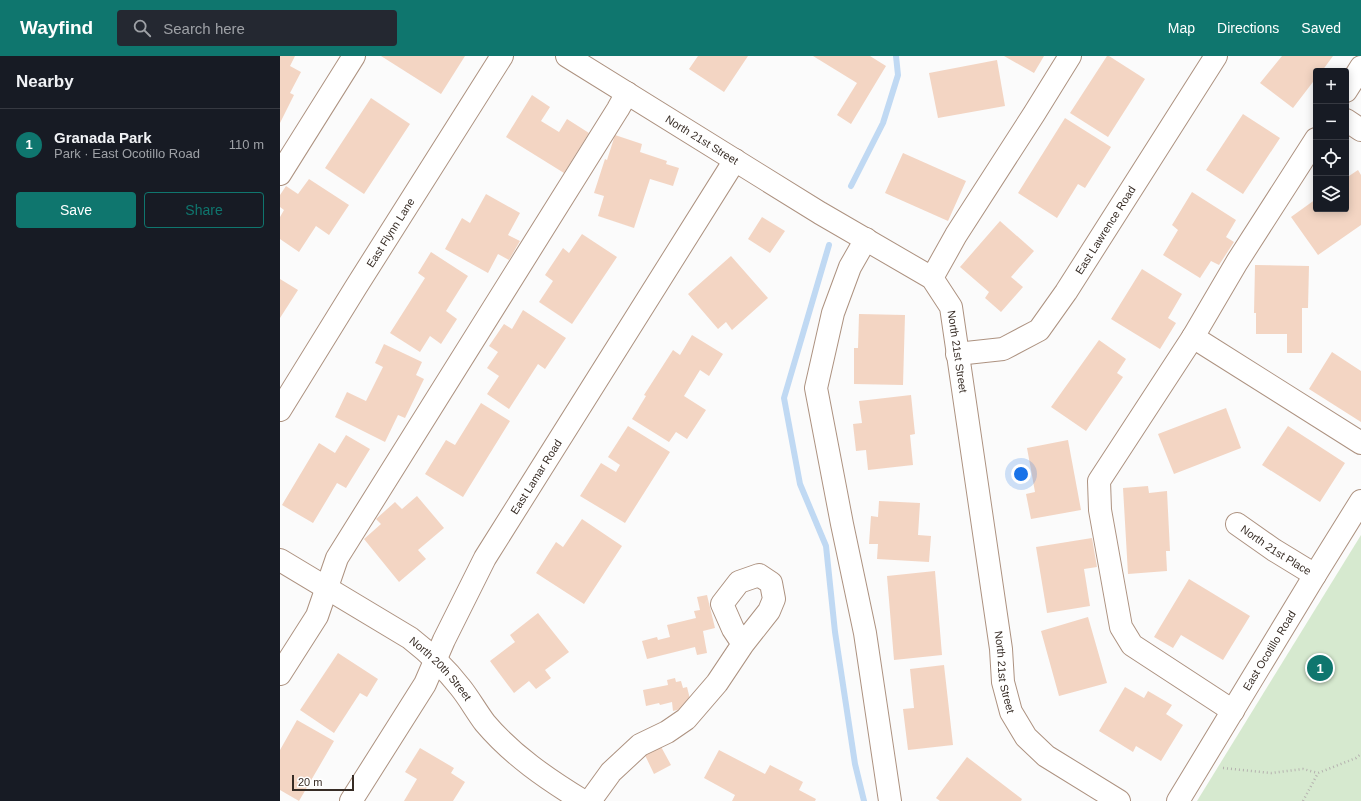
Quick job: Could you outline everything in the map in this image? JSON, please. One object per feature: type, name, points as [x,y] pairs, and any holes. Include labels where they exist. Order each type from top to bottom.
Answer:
[{"type":"street","points":[[280,174],[354,56]]},
{"type":"street","name":"East Flynn Lane","points":[[280,410],[502,56]]},
{"type":"street","name":"North 21st Street","points":[[567,56],[820,213],[932,278],[951,306],[1001,649],[1003,682],[1011,712],[1026,737],[1046,756],[1119,801]]},
{"type":"street","points":[[932,278],[956,235],[1070,56]]},
{"type":"street","name":"East Lawrence Road","points":[[957,354],[1004,349],[1039,330],[1066,292],[1216,56]]},
{"type":"street","points":[[1349,86],[1361,66]]},
{"type":"street","points":[[280,674],[317,616],[337,558],[627,93]]},
{"type":"street","points":[[1349,122],[1361,130]]},
{"type":"street","points":[[1233,711],[1132,645],[1122,627],[1100,510],[1099,481],[1192,337],[1237,262],[1315,140]]},
{"type":"street","name":"East Lamar Road","points":[[351,801],[422,690],[444,640],[485,558],[735,160]]},
{"type":"street","points":[[866,239],[850,267],[833,313],[816,388],[865,633],[890,801]]},
{"type":"street","points":[[1192,337],[1361,443]]},
{"type":"street","name":"East Ocotillo Road","points":[[1178,801],[1361,501]]},
{"type":"street","name":"North 21st Place","points":[[1237,524],[1274,550],[1315,575]]},
{"type":"street","name":"North 20th Street","points":[[280,560],[410,638],[435,660],[460,687],[485,723],[518,756],[583,801]]},
{"type":"street","points":[[590,801],[611,772],[640,745],[667,732],[686,719],[718,684],[743,644]]},
{"type":"path","points":[[1219,768],[1271,773],[1303,769],[1318,773],[1356,758],[1361,754]]},
{"type":"path","points":[[1303,801],[1318,773]]},
{"type":"green space","points":[[1361,535],[1361,801],[1197,801]]},
{"type":"building","points":[[280,56],[295,56],[290,66],[301,72],[290,93],[294,95],[280,123]]},
{"type":"building","points":[[381,56],[465,56],[441,94]]},
{"type":"building","points":[[698,56],[748,56],[724,92],[689,69]]},
{"type":"building","points":[[813,56],[870,56],[886,66],[851,124],[837,115],[857,83]]},
{"type":"building","points":[[1004,56],[1044,56],[1034,73]]},
{"type":"building","points":[[1107,56],[1145,79],[1108,137],[1070,113]]},
{"type":"building","points":[[1282,56],[1333,56],[1324,68],[1313,68],[1313,82],[1293,108],[1260,83]]},
{"type":"building","points":[[997,60],[1005,106],[938,118],[929,73]]},
{"type":"building","points":[[532,95],[550,107],[541,121],[559,132],[567,119],[589,133],[564,173],[506,137]]},
{"type":"building","points":[[371,98],[410,124],[364,194],[325,168]]},
{"type":"building","points":[[1243,114],[1280,138],[1243,194],[1206,170]]},
{"type":"building","points":[[1065,118],[1111,147],[1085,188],[1078,184],[1057,218],[1018,193]]},
{"type":"building","points":[[615,135],[642,144],[640,152],[667,161],[666,164],[679,168],[673,186],[650,179],[634,228],[598,216],[604,196],[594,193],[605,159],[607,160]]},
{"type":"building","points":[[903,153],[966,181],[948,221],[885,193]]},
{"type":"building","points":[[1358,170],[1361,175],[1361,225],[1318,255],[1291,217],[1313,201],[1313,212],[1349,212],[1349,176]]},
{"type":"building","points":[[309,179],[349,205],[329,235],[316,226],[299,252],[280,239],[280,217],[284,210],[280,207],[280,195],[286,186],[298,194]]},
{"type":"building","points":[[1192,192],[1236,220],[1226,237],[1234,242],[1219,265],[1211,261],[1200,278],[1163,255],[1178,230],[1172,225]]},
{"type":"building","points":[[486,194],[520,213],[508,235],[520,241],[509,260],[498,254],[488,273],[445,249],[462,218],[470,223]]},
{"type":"building","points":[[762,217],[785,231],[770,253],[748,239]]},
{"type":"building","points":[[1000,221],[1034,251],[1011,277],[1023,287],[1001,312],[985,298],[989,292],[960,267]]},
{"type":"building","points":[[582,234],[617,257],[572,324],[539,302],[553,281],[545,275],[563,248],[569,253]]},
{"type":"building","points":[[431,252],[468,276],[446,311],[457,319],[441,344],[430,336],[420,352],[390,333],[425,278],[418,273]]},
{"type":"building","points":[[731,256],[768,298],[732,330],[726,322],[718,329],[688,294]]},
{"type":"building","points":[[1255,265],[1309,266],[1308,308],[1302,308],[1302,353],[1287,353],[1287,334],[1256,334],[1256,313],[1254,313]]},
{"type":"building","points":[[1142,269],[1182,294],[1168,318],[1176,323],[1160,349],[1111,319]]},
{"type":"building","points":[[280,279],[298,290],[280,318]]},
{"type":"building","points":[[523,310],[566,338],[545,369],[538,364],[509,409],[487,394],[499,376],[487,368],[498,352],[489,346],[504,324],[512,329]]},
{"type":"building","points":[[859,314],[905,315],[903,385],[854,384],[854,348],[858,348]]},
{"type":"building","points":[[692,335],[723,354],[709,376],[700,370],[684,396],[706,410],[687,439],[676,432],[669,442],[632,419],[646,396],[644,395],[673,350],[680,355]]},
{"type":"building","points":[[1099,340],[1126,359],[1117,373],[1123,377],[1086,431],[1051,407]]},
{"type":"building","points":[[384,344],[422,362],[416,375],[424,379],[405,418],[398,415],[385,442],[335,417],[347,392],[366,401],[383,367],[375,363]]},
{"type":"building","points":[[1332,352],[1361,371],[1361,422],[1309,389]]},
{"type":"building","points":[[911,395],[915,434],[910,435],[913,465],[868,470],[866,450],[856,451],[853,424],[862,423],[859,401]]},
{"type":"building","points":[[481,403],[510,421],[463,497],[425,474],[446,440],[455,445]]},
{"type":"building","points":[[1226,408],[1241,448],[1174,474],[1158,434]]},
{"type":"building","points":[[628,426],[670,452],[625,523],[580,496],[601,463],[616,472],[620,465],[608,457]]},
{"type":"building","points":[[1288,426],[1345,463],[1320,502],[1262,465]]},
{"type":"building","points":[[346,435],[370,449],[346,488],[337,483],[313,523],[282,505],[319,443],[335,453]]},
{"type":"building","points":[[1068,440],[1081,510],[1031,519],[1026,494],[1035,492],[1027,448]]},
{"type":"building","points":[[1148,486],[1149,493],[1167,491],[1170,551],[1166,551],[1167,571],[1128,574],[1123,488]]},
{"type":"building","points":[[417,496],[444,528],[418,550],[426,559],[399,582],[364,539],[381,524],[376,519],[395,502],[402,509]]},
{"type":"building","points":[[879,501],[920,503],[918,535],[931,536],[929,562],[877,559],[878,544],[869,544],[871,516],[878,517]]},
{"type":"building","points":[[582,519],[622,546],[584,604],[536,573],[556,542],[563,547]]},
{"type":"building","points":[[1092,538],[1097,567],[1084,569],[1090,606],[1047,613],[1036,547]]},
{"type":"building","points":[[935,571],[942,655],[894,660],[887,576]]},
{"type":"building","points":[[1189,579],[1250,616],[1223,660],[1181,635],[1173,648],[1154,637]]},
{"type":"building","points":[[707,595],[715,628],[703,631],[707,653],[697,655],[695,647],[647,659],[642,641],[657,637],[658,640],[670,637],[667,625],[696,618],[694,611],[700,610],[697,597]]},
{"type":"building","points":[[538,613],[569,652],[545,670],[551,678],[536,689],[529,681],[514,693],[490,661],[515,642],[510,635]]},
{"type":"building","points":[[1088,617],[1107,683],[1059,696],[1041,631]]},
{"type":"building","points":[[338,653],[378,679],[367,697],[360,693],[334,733],[300,710]]},
{"type":"building","points":[[944,665],[953,745],[908,750],[903,709],[914,708],[910,669]]},
{"type":"building","points":[[675,678],[676,682],[681,681],[683,688],[687,687],[690,699],[687,700],[689,707],[673,711],[672,702],[646,706],[643,690],[668,685],[667,680]]},
{"type":"building","points":[[1125,687],[1144,698],[1148,691],[1172,705],[1166,714],[1183,725],[1161,761],[1136,746],[1133,752],[1099,731]]},
{"type":"building","points":[[297,720],[334,741],[299,801],[280,790],[280,750]]},
{"type":"building","points":[[659,743],[671,765],[654,774],[643,751]]},
{"type":"building","points":[[420,748],[454,768],[451,773],[465,782],[453,801],[404,801],[417,779],[405,772]]},
{"type":"building","points":[[719,750],[765,774],[770,765],[803,782],[799,790],[816,799],[815,801],[732,801],[735,795],[704,778]]},
{"type":"building","points":[[967,757],[1022,799],[1021,801],[940,801],[936,798]]},
{"type":"waterway","points":[[851,186],[883,123],[898,75],[896,56]]},
{"type":"waterway","points":[[829,245],[784,398],[800,484],[826,546],[835,632],[855,764],[864,801]]},
{"type":"place","name":"Granada Park","points":[[1320,668]]}]
